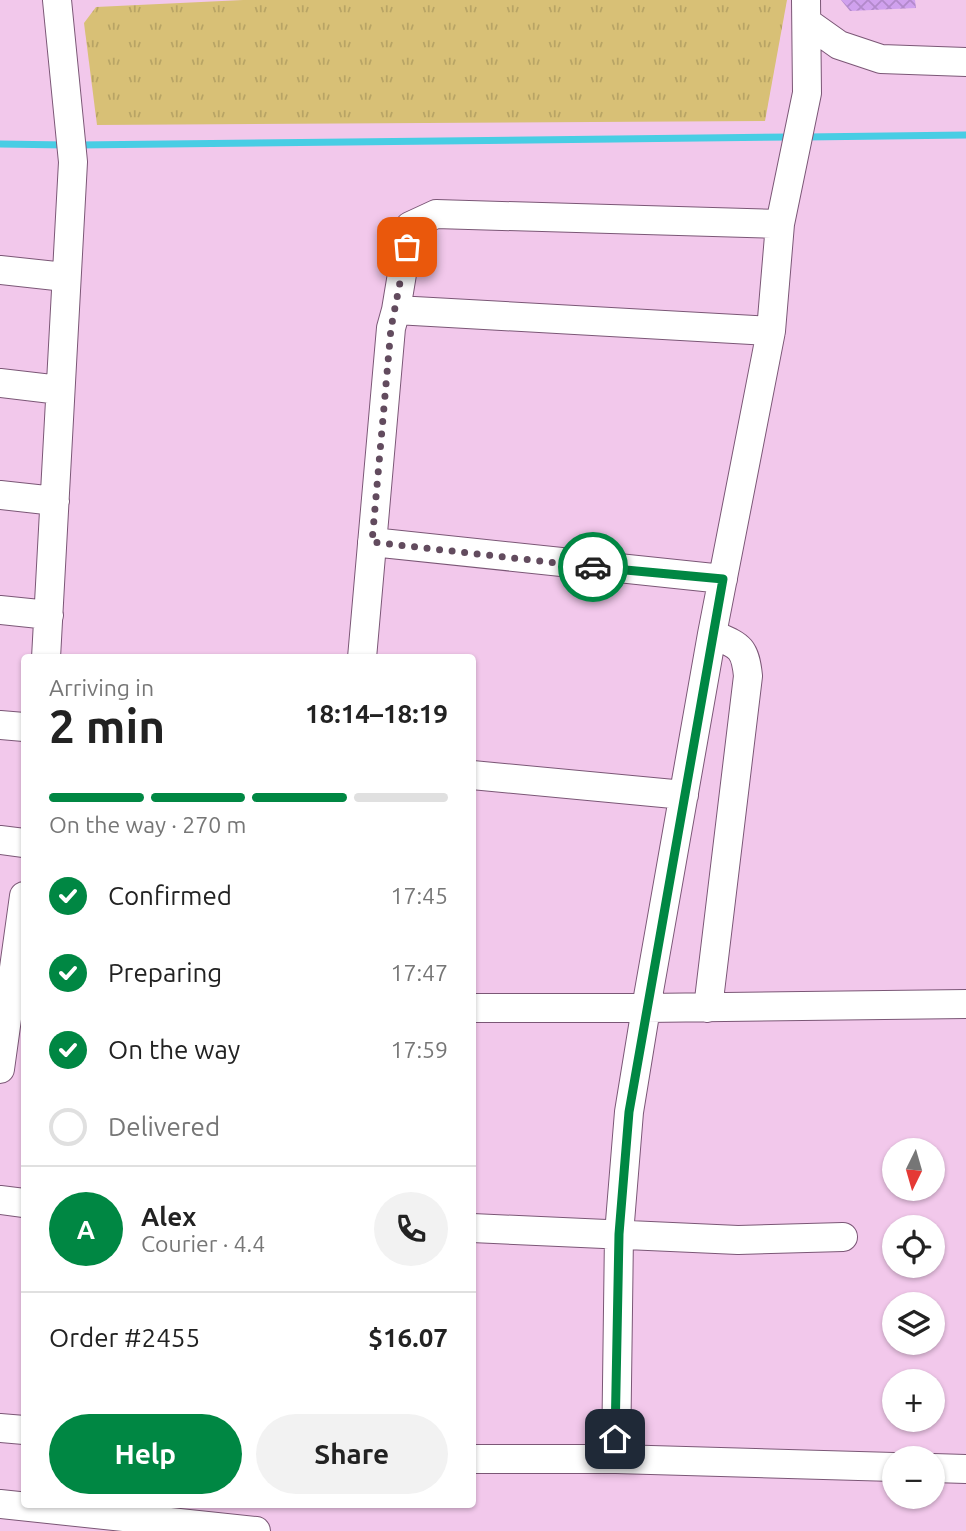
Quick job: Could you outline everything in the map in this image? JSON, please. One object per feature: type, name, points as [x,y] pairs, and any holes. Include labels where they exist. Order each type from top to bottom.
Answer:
[{"type":"street","points":[[46,654],[73,162],[57,0]]},
{"type":"street","points":[[807,11],[839,45],[881,58],[966,62]]},
{"type":"street","points":[[616,1460],[619,1234],[629,1112],[712,634],[771,331],[780,224],[806,101],[807,11]]},
{"type":"street","points":[[362,654],[391,328],[410,226],[436,214],[780,224]]},
{"type":"street","points":[[0,270],[65,277]]},
{"type":"street","points":[[396,310],[771,331]]},
{"type":"street","points":[[0,383],[61,390]]},
{"type":"street","points":[[0,495],[55,501]]},
{"type":"street","points":[[372,542],[723,579]]},
{"type":"street","points":[[0,610],[49,615]]},
{"type":"street","points":[[708,1008],[748,676],[746,654],[738,646],[712,634]]},
{"type":"street","points":[[0,725],[21,727]]},
{"type":"street","points":[[476,775],[684,795]]},
{"type":"street","points":[[0,840],[21,843]]},
{"type":"street","points":[[0,1069],[21,918]]},
{"type":"street","points":[[476,1008],[966,1004]]},
{"type":"street","points":[[0,1200],[21,1202]]},
{"type":"street","points":[[476,1228],[737,1240],[842,1237]]},
{"type":"street","points":[[0,1428],[21,1430]]},
{"type":"street","points":[[476,1459],[882,1467]]},
{"type":"street","points":[[945,1468],[966,1469]]},
{"type":"street","points":[[0,1504],[21,1507]]},
{"type":"street","points":[[26,1508],[135,1525],[253,1531]]},
{"type":"green space","points":[[243,0],[787,0],[765,121],[97,125],[84,23],[96,7]]},
{"type":"building","points":[[841,0],[915,0],[916,8],[850,11]]},
{"type":"waterway","points":[[806,137],[966,135]]},
{"type":"waterway","points":[[78,145],[790,137]]},
{"type":"waterway","points":[[0,144],[66,145]]},
{"type":"way so far","points":[[407,247],[391,328],[372,542],[593,567]]},
{"type":"route","points":[[593,567],[723,579],[629,1112],[619,1234],[620,1336],[615,1439]]}]
